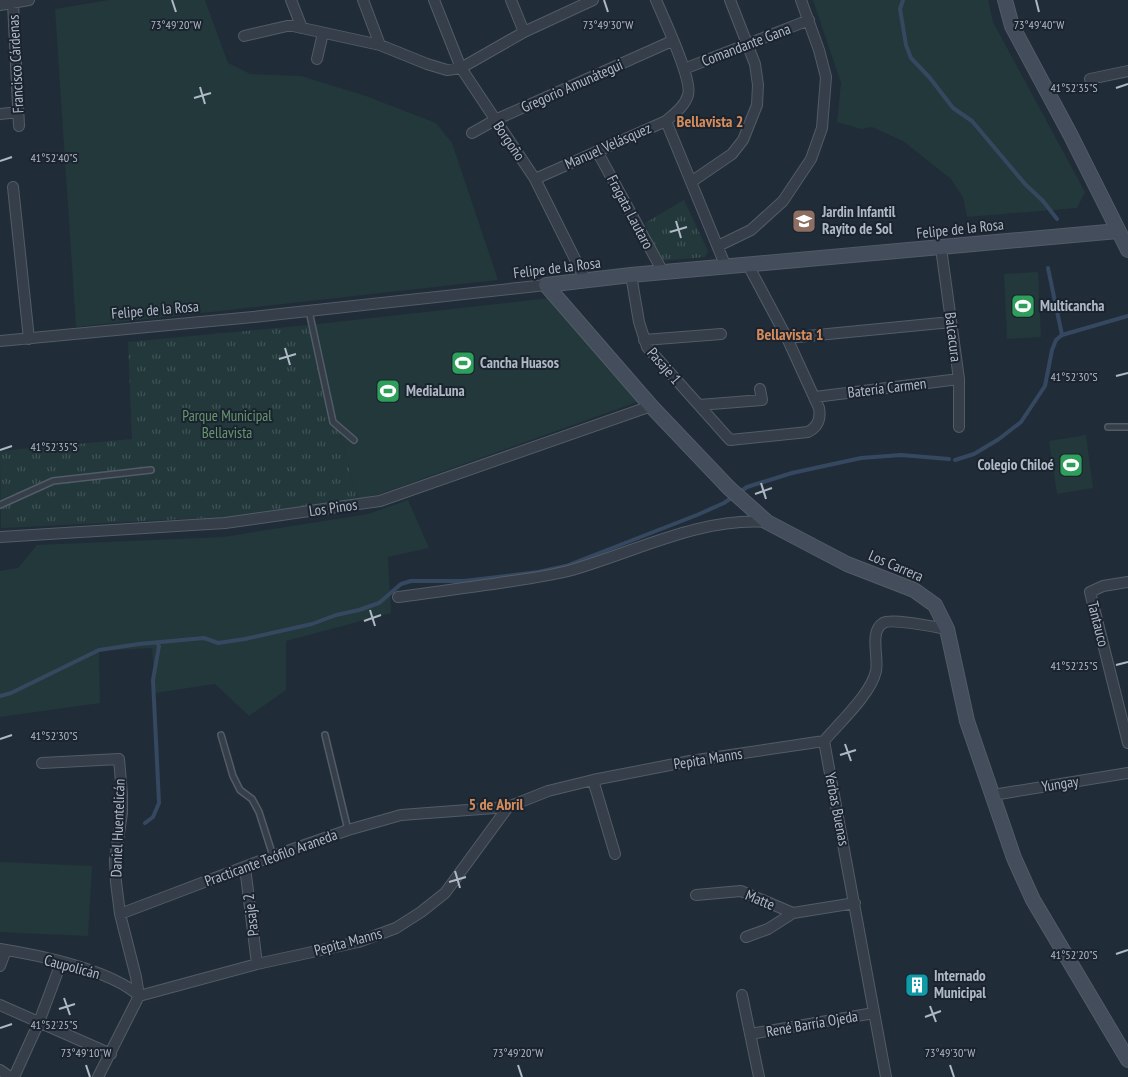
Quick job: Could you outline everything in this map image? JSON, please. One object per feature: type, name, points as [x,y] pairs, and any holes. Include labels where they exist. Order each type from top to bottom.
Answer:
[{"type":"street","points":[[0,5],[29,0]]},
{"type":"street","points":[[291,0],[302,28]]},
{"type":"street","points":[[363,0],[380,45]]},
{"type":"street","name":"Borgoño","points":[[434,0],[461,68],[535,179],[586,281]]},
{"type":"street","points":[[511,0],[524,32]]},
{"type":"street","points":[[244,36],[287,26],[302,28],[380,45],[447,70],[461,68],[580,3],[593,0]]},
{"type":"street","points":[[656,0],[684,69]]},
{"type":"street","points":[[692,182],[732,154],[743,140],[757,105],[758,85],[754,64],[730,0]]},
{"type":"street","points":[[718,246],[751,230],[783,201],[811,159],[822,128],[826,77],[802,0]]},
{"type":"street","points":[[1005,0],[1012,26],[1070,134],[1128,250]]},
{"type":"street","name":"Francisco Cárdenas","points":[[13,3],[19,126]]},
{"type":"street","name":"Comandante Gana","points":[[684,69],[809,20]]},
{"type":"street","points":[[317,59],[323,33]]},
{"type":"street","name":"Gregorio Amunátegui","points":[[472,133],[495,120],[672,41]]},
{"type":"street","name":"Manuel Velásquez","points":[[535,179],[666,121],[679,110],[689,93],[689,85],[684,69]]},
{"type":"street","points":[[1090,79],[1128,71]]},
{"type":"street","points":[[0,114],[18,112]]},
{"type":"street","points":[[666,121],[726,267]]},
{"type":"street","name":"Fragata Lautaro","points":[[597,151],[663,272]]},
{"type":"street","points":[[13,187],[29,338]]},
{"type":"street","name":"Felipe de la Rosa","points":[[0,341],[308,311],[631,275],[1118,231]]},
{"type":"street","name":"Balcacura","points":[[941,248],[959,378],[959,427]]},
{"type":"street","points":[[748,265],[787,338],[814,397]]},
{"type":"street","name":"Pasaje 1","points":[[631,275],[644,340],[652,355],[730,440],[800,434],[815,429],[819,422],[820,414],[814,397]]},
{"type":"street","name":"Los Carrera","points":[[546,285],[650,406],[729,488],[768,522],[847,564],[872,572],[921,594],[935,605],[947,629],[967,721],[1014,858],[1033,900],[1128,1060]]},
{"type":"street","points":[[787,338],[951,322]]},
{"type":"street","points":[[644,340],[721,334]]},
{"type":"street","name":"Batería Carmen","points":[[814,397],[959,378]]},
{"type":"street","points":[[699,405],[762,400],[760,389]]},
{"type":"street","name":"Los Pinos","points":[[0,537],[225,523],[380,501],[650,406]]},
{"type":"street","points":[[398,597],[529,579],[569,571],[645,544],[724,523],[768,522]]},
{"type":"street","name":"Tantauco","points":[[1128,582],[1103,586],[1090,592],[1128,743]]},
{"type":"street","points":[[824,741],[859,702],[872,682],[876,671],[876,637],[878,630],[883,624],[889,621],[903,622],[947,629]]},
{"type":"street","name":"Pepita Manns","points":[[138,996],[257,964],[358,942],[396,928],[421,912],[445,893],[508,807],[548,791],[690,761],[824,741]]},
{"type":"street","name":"Yerbas Buenas","points":[[824,741],[886,1077]]},
{"type":"street","name":"Daniel Huentelicán","points":[[42,763],[119,759],[122,813],[115,860],[120,914]]},
{"type":"street","name":"Yungay","points":[[993,795],[1128,774]]},
{"type":"street","points":[[593,780],[615,854]]},
{"type":"street","name":"Practicante Teófilo Araneda","points":[[120,914],[273,856],[348,830],[401,815],[508,807]]},
{"type":"street","name":"Pasaje 2","points":[[245,867],[257,964]]},
{"type":"street","name":"Matte","points":[[696,895],[741,891],[793,913]]},
{"type":"street","name":"Matte","points":[[746,937],[768,929],[793,913],[855,903]]},
{"type":"street","points":[[98,1077],[138,996],[136,977],[120,914]]},
{"type":"street","points":[[0,966],[3,949]]},
{"type":"street","name":"Caupolicán","points":[[3,949],[100,973],[130,987],[138,996]]},
{"type":"street","points":[[0,1070],[12,1077],[40,1022],[61,963]]},
{"type":"street","name":"René Barría Ojeda","points":[[742,995],[759,1077]]},
{"type":"street","points":[[0,1005],[111,1054]]},
{"type":"street","name":"René Barría Ojeda","points":[[750,1034],[874,1014]]},
{"type":"lane","points":[[308,311],[333,422],[354,440]]},
{"type":"lane","points":[[1108,426],[1128,427]]},
{"type":"lane","points":[[0,505],[53,481],[151,470]]},
{"type":"lane","points":[[325,735],[348,830]]},
{"type":"lane","points":[[221,736],[233,776],[240,790],[252,799],[260,812],[273,856]]},
{"type":"green space","points":[[109,0],[205,0],[228,63],[250,74],[301,76],[366,96],[436,123],[452,143],[498,280],[76,327],[55,9]]},
{"type":"green space","points":[[813,0],[988,0],[993,22],[1085,192],[1077,208],[967,217],[963,197],[951,179],[903,141],[872,127],[861,129],[837,122],[841,83]]},
{"type":"green space","points":[[684,200],[708,251],[705,257],[661,261],[645,223]]},
{"type":"green space","name":"Multicancha","points":[[1038,272],[1041,337],[1007,339],[1004,274]]},
{"type":"green space","name":"Cancha Huasos","points":[[550,298],[640,401],[380,494],[358,499],[309,325]]},
{"type":"green space","name":"Parque Municipal Bellavista","points":[[309,325],[358,499],[225,517],[1,528],[0,451],[132,439],[128,342]]},
{"type":"green space","name":"Colegio Chiloé","points":[[1086,435],[1093,488],[1057,494],[1049,441]]},
{"type":"green space","points":[[408,500],[429,548],[388,557],[391,613],[286,641],[286,690],[249,716],[215,684],[155,693],[152,648],[99,651],[100,703],[0,717],[0,571],[18,568],[37,545],[223,537],[368,514]]},
{"type":"green space","points":[[0,862],[92,866],[88,936],[0,932]]},
{"type":"waterway","points":[[903,0],[900,9],[906,45],[911,58],[930,78],[953,108],[972,121],[1057,219]]},
{"type":"waterway","points":[[1048,268],[1062,335]]},
{"type":"waterway","points":[[955,460],[974,454],[999,439],[1021,422],[1045,386],[1052,350],[1056,340],[1062,335],[1128,316]]},
{"type":"waterway","points":[[0,696],[11,693],[99,650],[204,638],[218,643],[245,639],[312,624],[336,615],[359,610],[379,603],[401,584],[411,581],[464,581],[538,572],[566,566],[697,515],[724,503],[747,487],[792,473],[861,458],[901,455],[949,459]]},
{"type":"waterway","points":[[145,823],[153,817],[159,803],[153,680],[159,646],[157,643]]},
{"type":"place","name":"Jardin Infantil Rayito de Sol","points":[[804,221]]},
{"type":"place","name":"Multicancha","points":[[1023,306]]},
{"type":"place","name":"Cancha Huasos","points":[[463,363]]},
{"type":"place","name":"MediaLuna","points":[[388,391]]},
{"type":"place","name":"Colegio Chiloé","points":[[1071,465]]},
{"type":"place","name":"Internado Municipal","points":[[917,985]]},
{"type":"district","name":"Bellavista 2","points":[[710,121]]},
{"type":"district","name":"Bellavista 1","points":[[790,334]]},
{"type":"district","name":"5 de Abril","points":[[496,804]]}]
